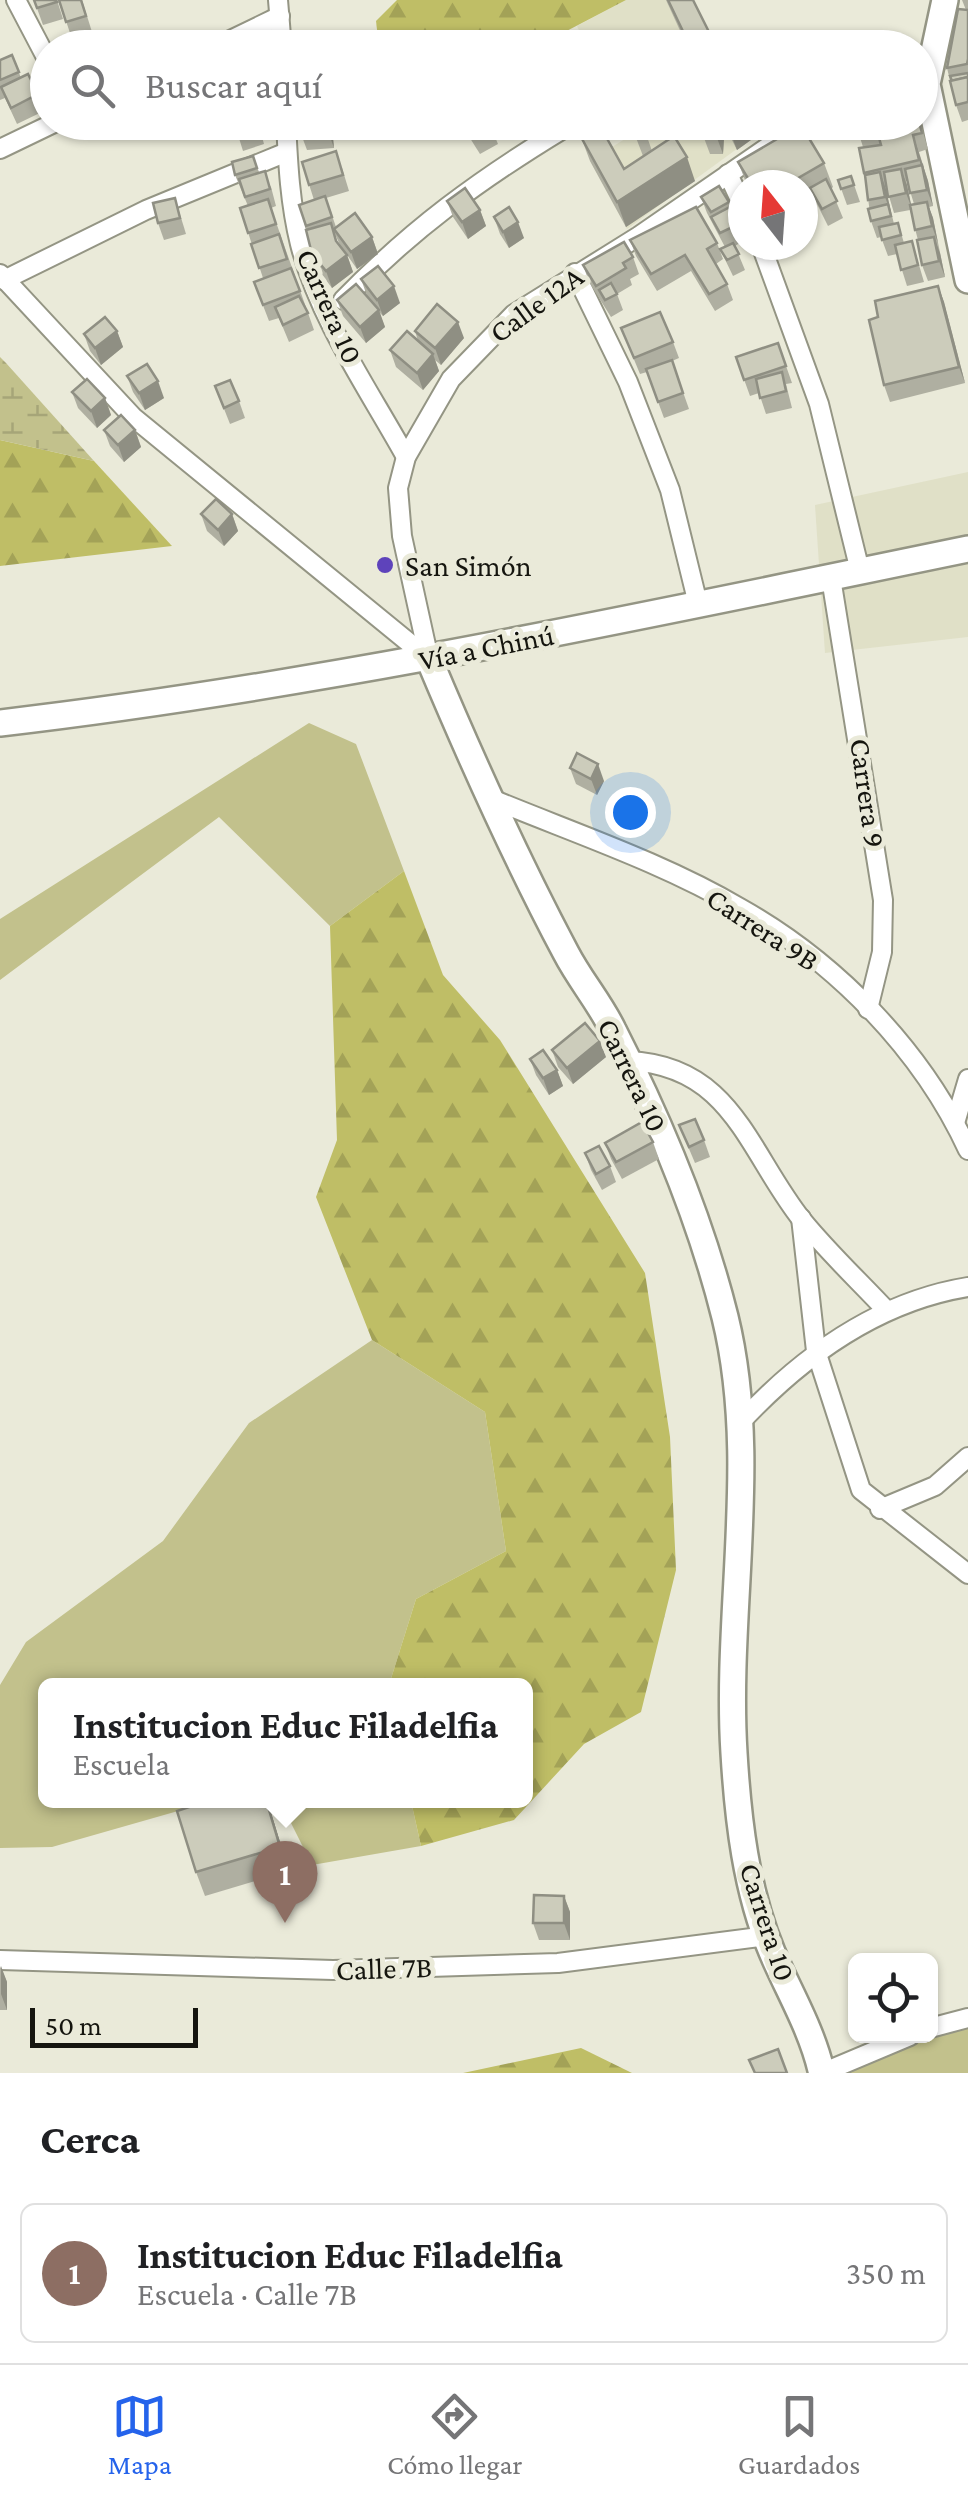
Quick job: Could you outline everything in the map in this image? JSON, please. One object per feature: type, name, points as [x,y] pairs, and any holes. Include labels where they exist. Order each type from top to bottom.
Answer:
[{"type":"street","points":[[16,0],[32,30]]},
{"type":"street","points":[[937,30],[944,0]]},
{"type":"street","points":[[243,30],[279,8]]},
{"type":"street","points":[[0,149],[30,135]]},
{"type":"street","name":"Carrera 10","points":[[287,140],[301,248],[328,314],[406,458],[398,488],[400,525],[429,659],[487,797],[568,958],[628,1061],[672,1154],[707,1252],[734,1365],[739,1424],[734,1751],[746,1868],[767,1936],[815,2044],[821,2072]]},
{"type":"street","points":[[328,314],[414,230],[477,181],[544,140]]},
{"type":"street","name":"Calle 12A","points":[[734,170],[778,140]]},
{"type":"street","points":[[937,140],[968,280]]},
{"type":"street","points":[[287,152],[146,210],[2,277],[133,417],[429,659]]},
{"type":"street","name":"Calle 12A","points":[[406,458],[451,379],[480,344],[514,314],[639,236],[728,174]]},
{"type":"street","points":[[766,260],[819,404],[860,571]]},
{"type":"street","points":[[575,273],[628,382],[670,490],[698,604]]},
{"type":"street","name":"Vía a Chinú","points":[[0,724],[185,702],[429,659],[968,549]]},
{"type":"street","name":"Carrera 9","points":[[832,578],[883,900],[882,952],[868,1009]]},
{"type":"street","name":"Carrera 9B","points":[[487,797],[740,907],[810,954],[918,1064],[968,1150]]},
{"type":"street","points":[[628,1061],[662,1062],[700,1082],[748,1131],[800,1218],[887,1311]]},
{"type":"street","points":[[955,1123],[968,1079]]},
{"type":"street","points":[[800,1218],[816,1351],[861,1490],[880,1509],[968,1574]]},
{"type":"street","points":[[739,1424],[776,1383],[816,1351],[887,1311],[968,1287]]},
{"type":"street","points":[[880,1509],[935,1486],[968,1457]]},
{"type":"street","name":"Calle 7B","points":[[0,1960],[332,1970],[558,1963],[767,1936]]},
{"type":"street","points":[[938,2026],[968,2018]]},
{"type":"street","points":[[821,2072],[893,2043]]},
{"type":"shaded area","points":[[626,0],[690,0],[705,30],[579,30],[577,26]]},
{"type":"shaded area","points":[[623,140],[749,140],[627,229],[590,161]]},
{"type":"shaded area","points":[[968,472],[968,637],[825,653],[815,505]]},
{"type":"green space","points":[[397,0],[626,0],[569,30],[377,30],[376,21]]},
{"type":"green space","points":[[0,357],[6,363],[94,461],[0,440]]},
{"type":"green space","points":[[0,440],[94,461],[172,546],[0,566]]},
{"type":"green space","points":[[309,723],[356,744],[404,871],[330,926],[219,817],[0,980],[0,919]]},
{"type":"green space","points":[[404,871],[443,975],[500,1040],[645,1273],[670,1437],[676,1570],[641,1712],[584,1744],[533,1799],[533,1678],[391,1678],[416,1599],[506,1551],[485,1412],[372,1340],[316,1197],[337,1140],[330,926]]},
{"type":"green space","points":[[372,1340],[485,1412],[506,1551],[416,1599],[391,1678],[38,1678],[38,1808],[188,1808],[52,1847],[0,1848],[0,1685],[26,1642],[163,1541],[249,1423]]},
{"type":"green space","points":[[284,1808],[413,1808],[421,1846],[312,1865]]},
{"type":"green space","points":[[413,1808],[525,1808],[514,1820],[421,1846]]},
{"type":"green space","points":[[968,2024],[968,2073],[822,2073],[893,2043],[938,2043],[938,2033]]},
{"type":"green space","points":[[581,2048],[632,2073],[463,2073]]},
{"type":"building","points":[[34,0],[56,0],[57,2],[37,8]]},
{"type":"building","points":[[59,0],[81,0],[86,16],[66,22]]},
{"type":"building","points":[[668,0],[693,0],[708,30],[682,30]]},
{"type":"building","points":[[958,9],[968,10],[968,59],[967,64],[947,68]]},
{"type":"building","points":[[12,55],[19,72],[0,80],[0,60]]},
{"type":"building","points":[[968,73],[968,77],[952,81],[950,76]]},
{"type":"building","points":[[28,74],[30,98],[11,108],[1,87]]},
{"type":"building","points":[[968,77],[968,102],[956,105],[950,81]]},
{"type":"building","points":[[583,140],[608,140],[624,169],[668,140],[676,140],[687,157],[617,202]]},
{"type":"building","points":[[775,140],[810,140],[824,163],[812,170],[743,170],[738,162]]},
{"type":"building","points":[[880,140],[914,140],[919,160],[864,173],[859,148],[881,145]]},
{"type":"building","points":[[336,151],[343,175],[309,185],[302,162]]},
{"type":"building","points":[[253,156],[257,168],[235,175],[232,162]]},
{"type":"building","points":[[922,165],[927,190],[910,193],[905,169]]},
{"type":"building","points":[[901,169],[906,193],[888,197],[884,172]]},
{"type":"building","points":[[265,171],[270,189],[245,197],[239,179]]},
{"type":"building","points":[[880,172],[885,197],[868,200],[865,175]]},
{"type":"building","points":[[851,176],[854,185],[841,189],[838,180]]},
{"type":"building","points":[[826,179],[837,201],[822,209],[818,184]]},
{"type":"building","points":[[719,186],[728,203],[711,212],[701,197]]},
{"type":"building","points":[[465,188],[480,210],[462,222],[447,201]]},
{"type":"building","points":[[325,196],[332,217],[306,226],[299,205]]},
{"type":"building","points":[[175,198],[180,218],[158,223],[153,203]]},
{"type":"building","points":[[268,199],[276,224],[248,233],[240,208]]},
{"type":"building","points":[[927,202],[932,226],[915,230],[910,205]]},
{"type":"building","points":[[888,204],[891,216],[871,221],[868,209]]},
{"type":"building","points":[[509,207],[518,222],[503,232],[494,217]]},
{"type":"building","points":[[696,207],[717,243],[707,249],[727,284],[709,294],[685,255],[651,274],[630,240]]},
{"type":"building","points":[[728,208],[728,229],[720,233],[711,217]]},
{"type":"building","points":[[355,213],[372,237],[351,252],[334,229]]},
{"type":"building","points":[[331,223],[336,241],[347,255],[326,271],[312,254],[306,230]]},
{"type":"building","points":[[898,223],[901,235],[882,240],[879,227]]},
{"type":"building","points":[[279,234],[287,259],[259,268],[251,244]]},
{"type":"building","points":[[934,237],[939,261],[922,265],[917,240]]},
{"type":"building","points":[[912,241],[918,265],[901,270],[895,245]]},
{"type":"building","points":[[624,242],[633,257],[623,263],[626,268],[596,286],[583,265]]},
{"type":"building","points":[[728,245],[728,260],[727,260],[720,249]]},
{"type":"building","points":[[378,266],[394,286],[377,300],[361,279]]},
{"type":"building","points":[[291,268],[300,291],[263,305],[254,282]]},
{"type":"building","points":[[611,283],[617,294],[605,300],[599,290]]},
{"type":"building","points":[[356,284],[379,310],[360,327],[337,300]]},
{"type":"building","points":[[938,286],[959,367],[884,385],[869,320],[878,317],[875,301]]},
{"type":"building","points":[[299,296],[308,313],[283,325],[275,307]]},
{"type":"building","points":[[437,304],[458,322],[435,348],[415,331]]},
{"type":"building","points":[[660,312],[673,342],[634,358],[621,328]]},
{"type":"building","points":[[105,317],[117,331],[95,348],[84,334]]},
{"type":"building","points":[[407,331],[433,354],[417,373],[390,350]]},
{"type":"building","points":[[778,343],[786,366],[744,380],[736,357]]},
{"type":"building","points":[[672,360],[683,393],[658,402],[646,369]]},
{"type":"building","points":[[147,364],[158,381],[139,393],[127,376]]},
{"type":"building","points":[[782,372],[786,391],[760,398],[756,379]]},
{"type":"building","points":[[87,379],[105,398],[91,411],[72,392]]},
{"type":"building","points":[[230,380],[239,401],[224,408],[215,386]]},
{"type":"building","points":[[121,415],[135,430],[118,445],[104,430]]},
{"type":"building","points":[[216,499],[232,514],[218,530],[201,514]]},
{"type":"building","points":[[577,753],[598,764],[591,779],[570,768]]},
{"type":"building","points":[[585,1023],[600,1041],[567,1068],[552,1050]]},
{"type":"building","points":[[543,1050],[557,1070],[543,1078],[530,1059]]},
{"type":"building","points":[[695,1119],[704,1140],[689,1147],[679,1125]]},
{"type":"building","points":[[642,1122],[653,1142],[616,1162],[605,1143]]},
{"type":"building","points":[[599,1146],[610,1166],[596,1174],[585,1153]]},
{"type":"building","points":[[268,1808],[280,1847],[196,1872],[177,1811]]},
{"type":"building","points":[[534,1895],[564,1896],[564,1923],[533,1923]]},
{"type":"building","points":[[778,2049],[787,2073],[755,2073],[749,2060]]},
{"type":"place","name":"San Simón","points":[[385,565]]},
{"type":"place","name":"Institucion Educ Filadelfia","points":[[285,1923]]}]
